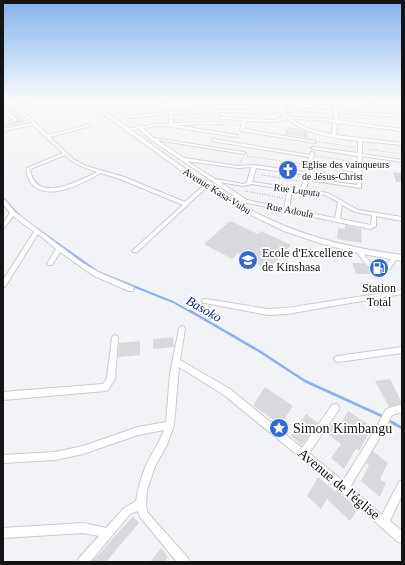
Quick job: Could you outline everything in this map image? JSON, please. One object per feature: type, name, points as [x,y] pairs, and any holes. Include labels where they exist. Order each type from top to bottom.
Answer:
[{"type":"main road","name":"Avenue Kasa-Vubu","points":[[123,126],[206,186],[250,213],[280,226],[328,242],[397,258]]},
{"type":"street","points":[[3,130],[22,126]]},
{"type":"street","points":[[36,126],[72,160],[85,167],[122,178],[185,204]]},
{"type":"street","points":[[47,137],[85,126]]},
{"type":"street","points":[[128,130],[150,126]]},
{"type":"street","points":[[172,126],[236,136]]},
{"type":"street","points":[[209,148],[220,126]]},
{"type":"street","points":[[243,126],[242,130],[314,142]]},
{"type":"street","points":[[302,126],[316,133],[402,144]]},
{"type":"street","points":[[334,126],[334,136]]},
{"type":"street","points":[[375,126],[402,130]]},
{"type":"street","name":"Rue Adoula","points":[[142,128],[151,138],[245,201],[372,226],[374,214]]},
{"type":"street","points":[[303,191],[316,133]]},
{"type":"street","points":[[151,138],[244,153]]},
{"type":"street","points":[[184,159],[238,167],[254,166],[357,187],[359,186],[360,139]]},
{"type":"street","points":[[213,140],[311,156]]},
{"type":"street","points":[[313,148],[402,161]]},
{"type":"street","points":[[65,154],[28,170],[34,185],[44,189],[68,188],[100,172]]},
{"type":"street","points":[[310,164],[359,171]]},
{"type":"street","points":[[248,183],[254,166]]},
{"type":"street","name":"Rue Luputa","points":[[212,180],[243,185],[248,183],[326,194],[353,209],[402,219]]},
{"type":"street","points":[[323,181],[326,194]]},
{"type":"street","points":[[134,251],[206,186]]},
{"type":"street","points":[[286,209],[290,189]]},
{"type":"street","points":[[3,201],[13,213],[96,274],[131,289]]},
{"type":"street","points":[[337,220],[340,202]]},
{"type":"street","points":[[3,226],[13,213]]},
{"type":"street","points":[[3,285],[37,231]]},
{"type":"street","points":[[50,264],[59,248]]},
{"type":"street","points":[[359,250],[368,266],[371,267],[388,268],[397,258]]},
{"type":"street","points":[[205,301],[268,312],[287,311],[402,292]]},
{"type":"street","points":[[182,329],[178,362],[174,374],[170,425],[164,442],[151,464],[142,490],[140,504],[144,514],[184,562]]},
{"type":"street","points":[[3,396],[105,387],[111,379],[115,338]]},
{"type":"street","points":[[338,359],[402,350]]},
{"type":"street","name":"Avenue de l'église","points":[[178,362],[227,392],[344,488],[402,538]]},
{"type":"street","points":[[303,454],[335,408]]},
{"type":"street","points":[[344,488],[389,412],[402,408]]},
{"type":"street","points":[[3,459],[55,456],[83,450],[138,431],[170,425]]},
{"type":"street","points":[[384,522],[402,485]]},
{"type":"street","points":[[83,562],[127,511],[140,504]]},
{"type":"street","points":[[3,533],[83,528],[108,533]]},
{"type":"path","points":[[238,167],[243,155],[310,164]]},
{"type":"path","points":[[311,156],[359,162]]},
{"type":"path","points":[[262,175],[359,179]]},
{"type":"path","points":[[248,183],[245,191],[288,198]]},
{"type":"building","points":[[288,127],[301,129],[308,133],[308,138],[285,134]]},
{"type":"building","points":[[393,172],[402,173],[402,182],[396,182]]},
{"type":"building","points":[[230,221],[258,234],[261,231],[291,245],[268,270],[238,253],[232,259],[204,244]]},
{"type":"building","points":[[345,225],[361,229],[362,243],[337,239],[338,228],[345,229]]},
{"type":"building","points":[[352,263],[363,263],[373,270],[384,271],[385,274],[356,274]]},
{"type":"building","points":[[173,337],[174,347],[153,349],[153,339]]},
{"type":"building","points":[[140,341],[140,355],[118,357],[119,343]]},
{"type":"building","points":[[390,379],[402,403],[389,407],[375,381]]},
{"type":"building","points":[[265,387],[293,406],[280,425],[253,405]]},
{"type":"building","points":[[348,411],[372,427],[359,451],[356,449],[344,469],[331,458],[341,444],[325,432],[334,420],[340,425]]},
{"type":"building","points":[[306,414],[318,423],[302,445],[291,436]]},
{"type":"building","points":[[373,451],[388,463],[380,479],[386,483],[380,497],[361,481],[369,465],[366,463]]},
{"type":"building","points":[[318,477],[336,492],[337,490],[358,509],[350,521],[327,499],[321,509],[307,496]]},
{"type":"building","points":[[133,516],[139,523],[106,562],[92,562]]},
{"type":"building","points":[[161,548],[168,557],[164,562],[150,562]]},
{"type":"waterway","name":"Basoko","points":[[3,198],[20,216]]},
{"type":"waterway","name":"Basoko","points":[[36,228],[98,272],[173,302],[191,312]]},
{"type":"waterway","name":"Basoko","points":[[190,311],[259,351],[305,381],[384,417]]},
{"type":"waterway","name":"Basoko","points":[[388,420],[395,424]]},
{"type":"waterway","name":"Basoko","points":[[393,423],[402,428]]},
{"type":"place","name":"Eglise des vainqueurs de Jésus-Christ","points":[[288,170]]},
{"type":"place","name":"Ecole d'Excellence de Kinshasa","points":[[248,260]]},
{"type":"place","name":"Station Total","points":[[379,268]]},
{"type":"place","name":"Simon Kimbangu","points":[[279,428]]}]
